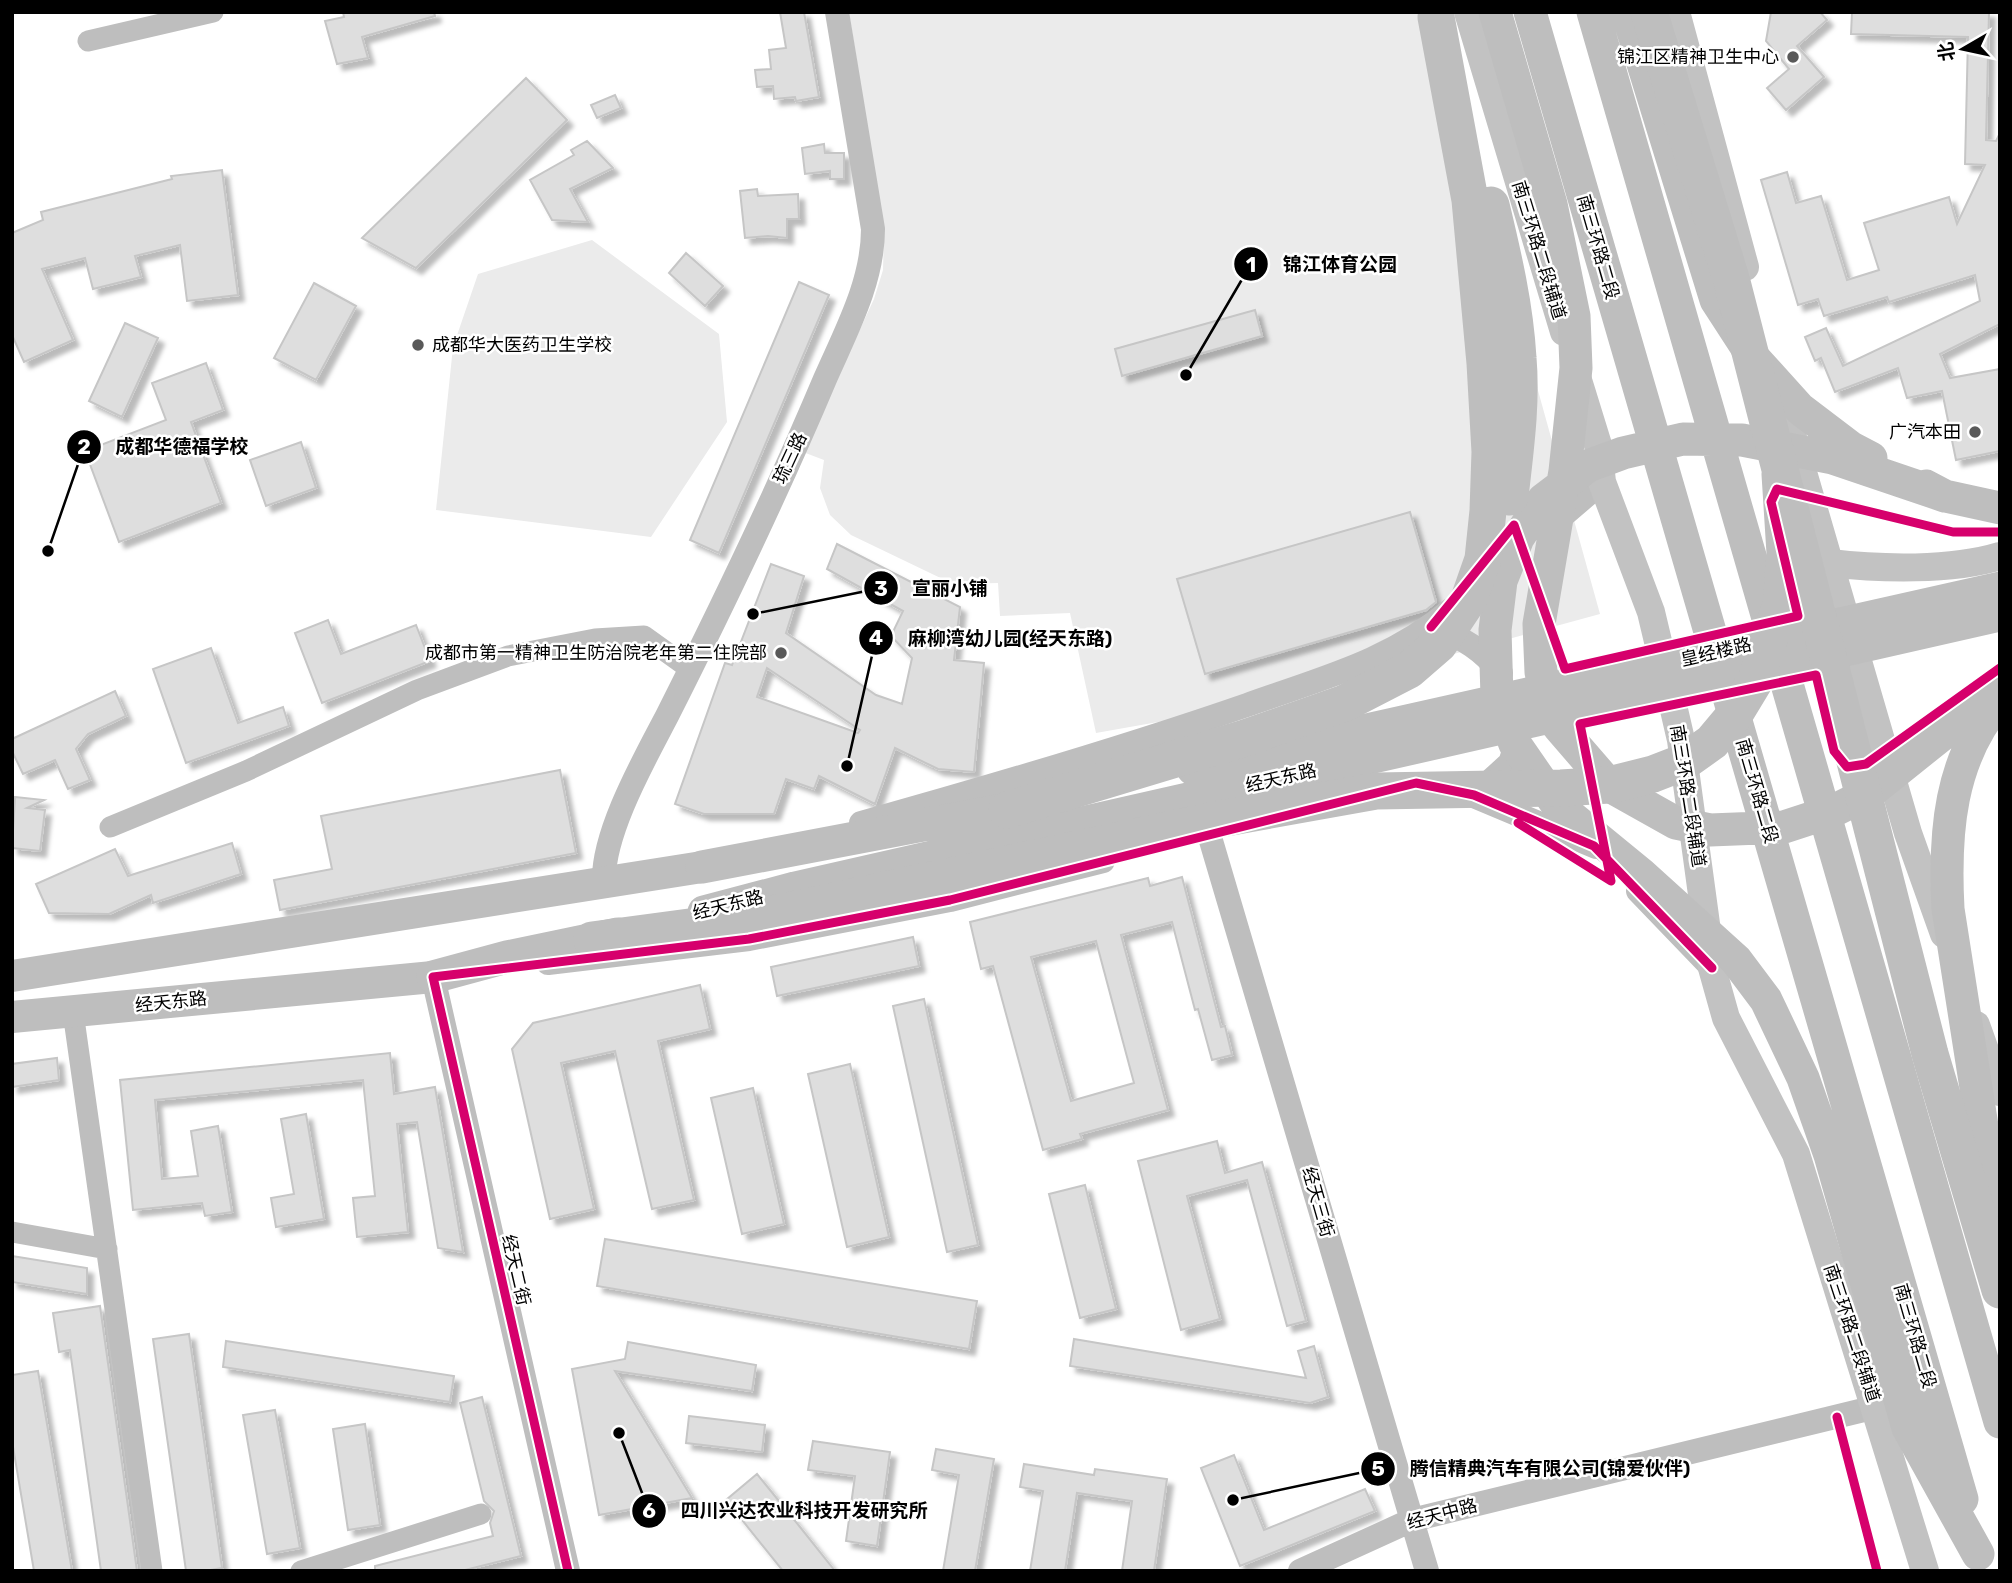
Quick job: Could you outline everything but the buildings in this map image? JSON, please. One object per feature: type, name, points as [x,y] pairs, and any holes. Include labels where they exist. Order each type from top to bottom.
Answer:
[{"type":"highway","points":[[1495,12],[1551,204],[1574,316],[1576,368],[1565,471],[1539,624],[1541,672],[1559,727],[1610,786],[1676,823],[1710,830],[1784,827],[1833,811],[1870,793],[1964,717],[2000,692]]},
{"type":"highway","name":"南三环路二段","points":[[1530,12],[1981,1562]]},
{"type":"highway","points":[[1593,12],[2000,1422]]},
{"type":"highway","points":[[1627,12],[1681,196],[1716,300],[1753,358],[1800,409],[1850,447],[1945,496]]},
{"type":"highway","points":[[1649,12],[1732,282],[1780,474],[1975,1173],[2000,1290]]},
{"type":"highway","points":[[1446,14],[1489,198],[1515,323],[1519,360],[1518,419],[1495,630],[1497,697],[1515,744],[1558,806],[1641,874],[1736,960],[1766,1000],[1803,1078],[1830,1155],[1908,1428],[1981,1562]]},
{"type":"highway","points":[[1007,810],[1245,738],[1345,703],[1409,670],[1439,644],[1469,599],[1483,559],[1490,452],[1477,256],[1446,14]]},
{"type":"highway","points":[[1501,581],[1518,538],[1543,500],[1588,466],[1623,453],[1683,439],[1742,440],[1833,458],[1945,496],[2000,508]]},
{"type":"highway","points":[[592,940],[749,919],[1209,821],[1376,791],[1609,785],[1653,774],[1684,762],[1712,742],[1733,717],[1756,679],[1771,641],[1781,604],[1785,553],[1780,474]]},
{"type":"highway","name":"皇经楼路","points":[[1435,729],[2000,587]]},
{"type":"highway","name":"皇经楼路","points":[[1435,729],[2000,615]]},
{"type":"highway","points":[[2000,700],[1971,746],[1954,789],[1948,819],[1945,862],[1975,1173],[2000,1241]]},
{"type":"highway","name":"经天东路","points":[[702,867],[1435,729]]},
{"type":"highway","name":"经天东路","points":[[433,977],[507,957],[592,940],[1435,729]]},
{"type":"main road","points":[[1676,12],[1860,672],[1908,833],[2000,1092]]},
{"type":"main road","name":"南三环路二段辅道","points":[[1446,14],[1598,445],[1602,482],[1650,612],[1684,754],[1712,968],[1726,1018],[1796,1154],[1925,1571]]},
{"type":"main road","points":[[1830,563],[1867,567],[1980,562],[2000,556]]},
{"type":"main road","points":[[1860,672],[1890,655],[2000,631]]},
{"type":"main road","name":"经天东路","points":[[12,976],[702,867]]},
{"type":"main road","name":"经天东路","points":[[12,1017],[433,977]]},
{"type":"street","points":[[88,41],[213,12]]},
{"type":"street","name":"琉三路","points":[[604,883],[603,862],[636,776],[690,670],[806,424],[866,283],[873,253],[865,177],[837,12]]},
{"type":"street","points":[[702,867],[1175,730],[1380,658],[1431,626],[1602,482]]},
{"type":"street","points":[[1431,626],[1461,638],[1483,652],[1508,682],[1521,730],[1510,762],[1474,795]]},
{"type":"street","points":[[110,827],[246,771],[417,690],[508,656],[595,639],[644,636],[690,670]]},
{"type":"street","points":[[433,977],[749,939],[950,900],[1416,782],[1474,795],[1594,846],[1712,968]]},
{"type":"street","name":"经天三街","points":[[1209,834],[1427,1571]]},
{"type":"street","name":"经天二街","points":[[433,977],[568,1571]]},
{"type":"street","points":[[73,1012],[152,1571]]},
{"type":"street","points":[[12,1231],[107,1249]]},
{"type":"street","name":"经天中路","points":[[1300,1571],[1412,1520],[1876,1407]]},
{"type":"street","points":[[301,1571],[481,1514]]},
{"type":"shaded area","points":[[849,12],[1433,12],[1600,614],[1293,698],[1096,733],[1070,613],[1000,616],[998,583],[953,584],[851,535],[830,515],[820,488],[824,460],[803,452],[874,299],[883,270],[884,233]]},
{"type":"shaded area","points":[[592,240],[719,334],[727,422],[651,537],[436,510],[453,347],[478,274]]},
{"type":"cycle path","points":[[1431,627],[1514,525],[1565,669],[1798,616],[1771,502],[1777,489],[1953,532],[2000,532]]},
{"type":"cycle path","points":[[1518,823],[1611,881],[1580,724],[1816,675],[1834,751],[1847,767],[1866,764],[2000,668]]},
{"type":"cycle path","points":[[568,1571],[433,977],[749,939],[950,900],[1416,783],[1474,795],[1594,846],[1712,968]]},
{"type":"cycle path","points":[[1837,1417],[1877,1571]]},
{"type":"place","name":"锦江区精神卫生中心","points":[[1793,57]]},
{"type":"place","name":"成都华大医药卫生学校","points":[[418,345]]},
{"type":"place","name":"锦江体育公园","points":[[1186,375]]},
{"type":"place","name":"广汽本田","points":[[1975,432]]},
{"type":"place","name":"成都华德福学校","points":[[48,551]]},
{"type":"place","name":"宣丽小铺","points":[[753,614]]},
{"type":"place","name":"成都市第一精神卫生防治院老年第二住院部","points":[[781,653]]},
{"type":"place","name":"麻柳湾幼儿园(经天东路)","points":[[847,766]]},
{"type":"place","name":"四川兴达农业科技开发研究所","points":[[619,1433]]},
{"type":"place","name":"腾信精典汽车有限公司(锦爱伙伴)","points":[[1233,1500]]}]
